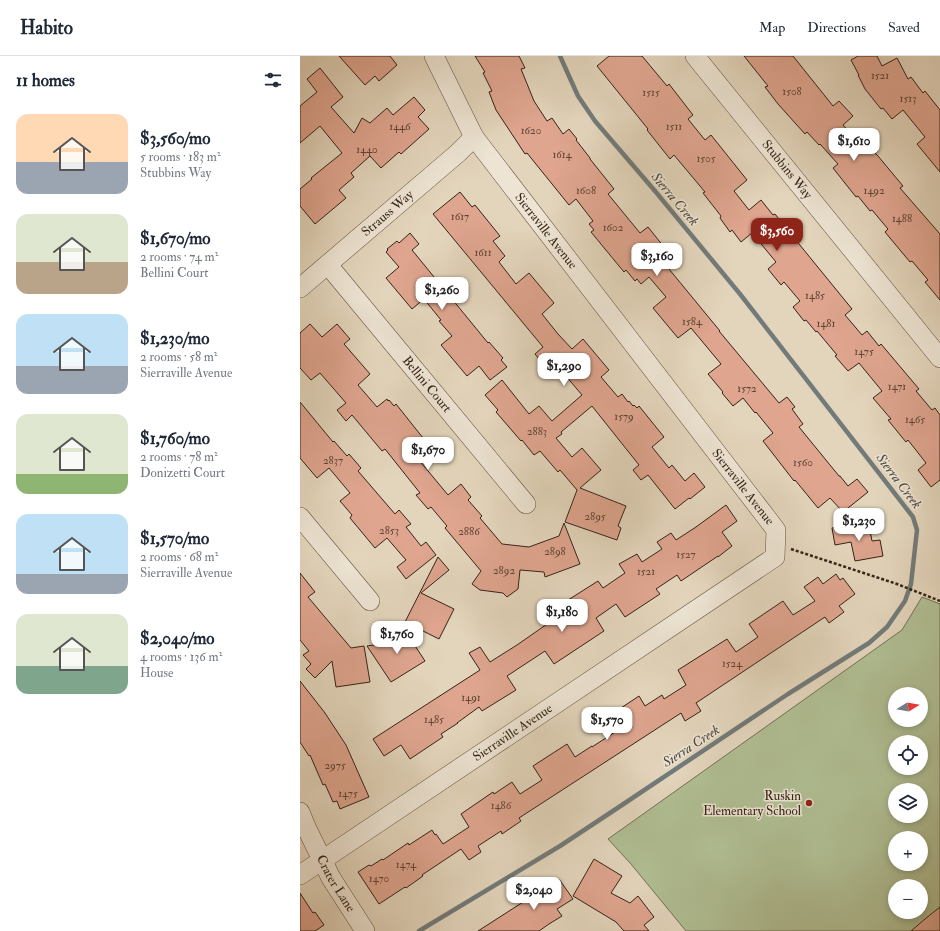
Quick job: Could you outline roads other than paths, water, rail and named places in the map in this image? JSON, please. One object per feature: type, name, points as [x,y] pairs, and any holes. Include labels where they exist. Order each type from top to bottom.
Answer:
[{"type":"street","name":"Sierraville Avenue","points":[[300,875],[774,557],[776,530],[474,137],[434,56]]},
{"type":"street","name":"Stubbins Way","points":[[695,56],[940,358]]},
{"type":"street","name":"Strauss Way","points":[[300,288],[458,153],[474,137]]},
{"type":"street","name":"Bellini Court","points":[[328,265],[526,504]]},
{"type":"street","points":[[300,517],[370,601]]},
{"type":"street","name":"Crater Lane","points":[[300,812],[307,830],[331,878],[365,931]]},
{"type":"waterway","name":"Sierra Creek","points":[[419,931],[560,846],[788,694],[869,643],[887,627],[905,601],[911,584],[917,530],[913,517],[740,294],[595,121],[578,96],[560,56]]},
{"type":"place","name":"Ruskin Elementary School","points":[[809,803]]}]
